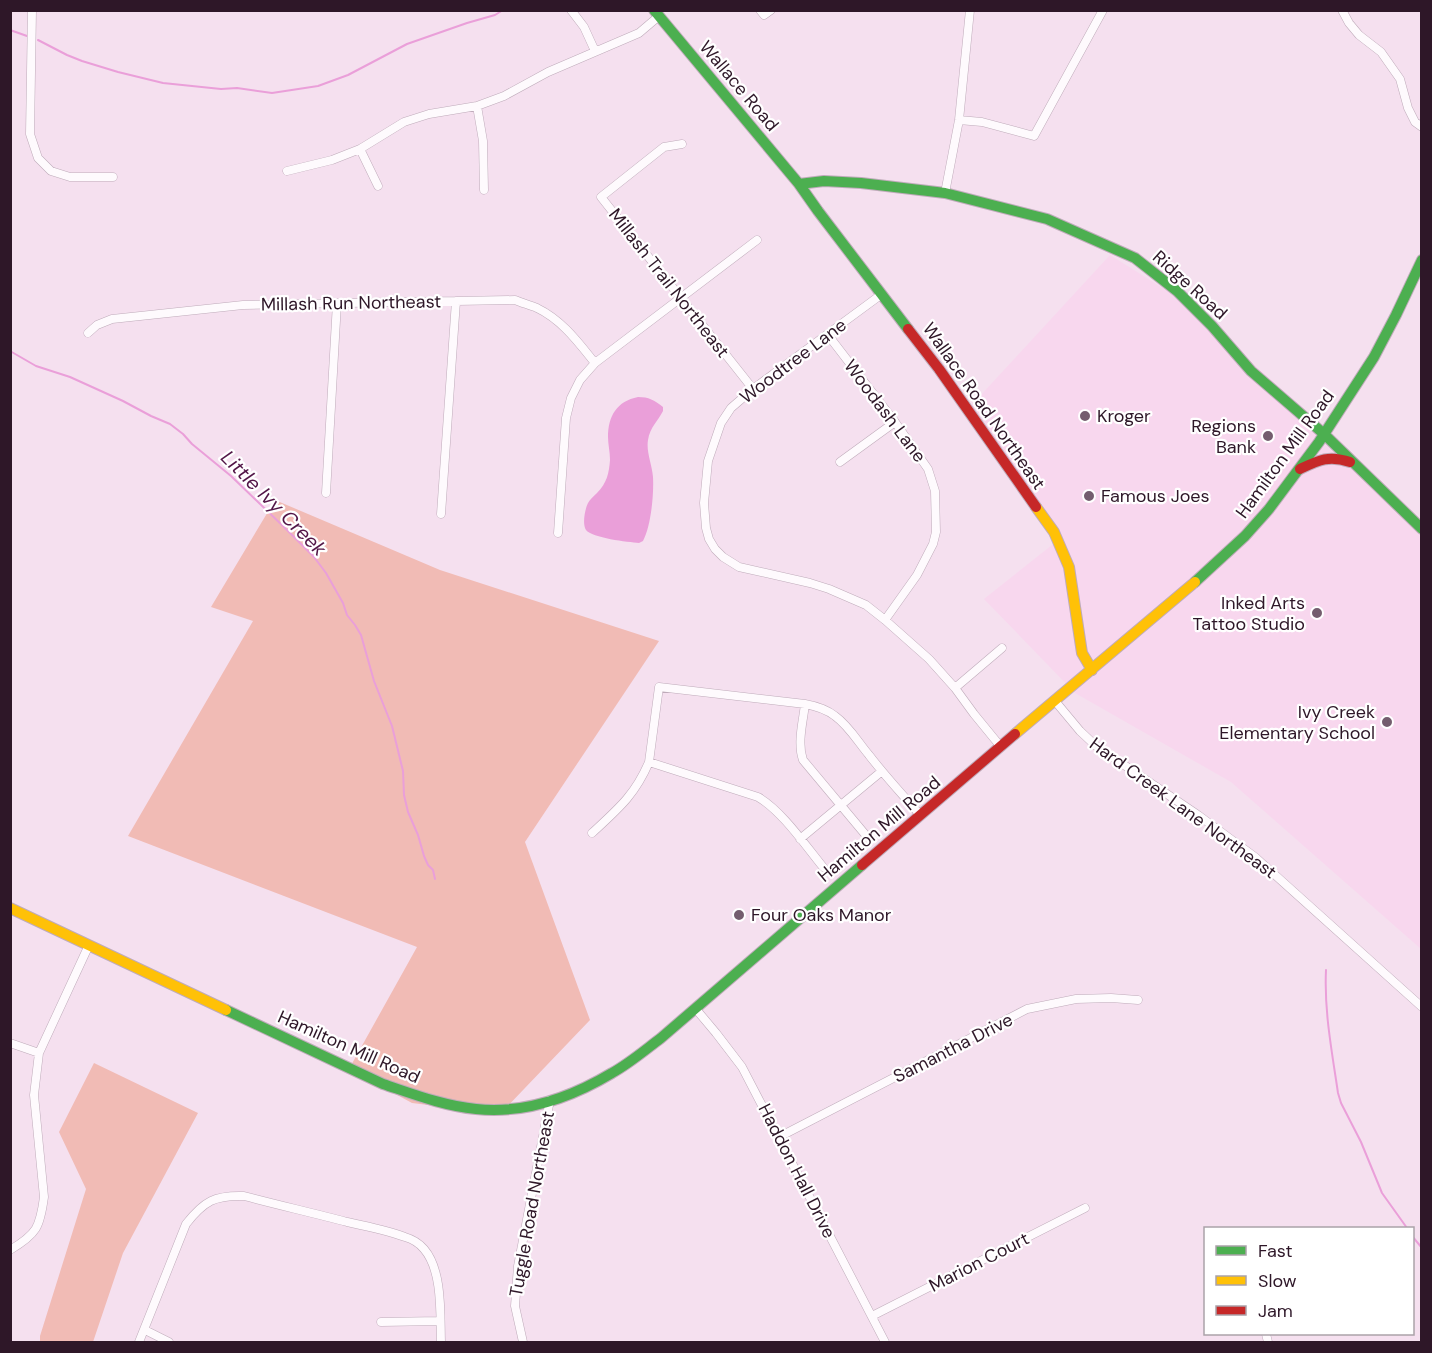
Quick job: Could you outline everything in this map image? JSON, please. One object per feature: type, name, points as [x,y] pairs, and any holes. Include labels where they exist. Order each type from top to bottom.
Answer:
[{"type":"main road","name":"Wallace Road","points":[[657,13],[799,184]]},
{"type":"main road","name":"Ridge Road","points":[[799,184],[824,181],[861,183],[945,193],[1047,219],[1135,258],[1177,291],[1212,326],[1251,371],[1324,434],[1422,529]]},
{"type":"main road","name":"Wallace Road Northeast","points":[[799,184],[939,369],[1053,532],[1069,567],[1082,652],[1092,670]]},
{"type":"main road","name":"Hamilton Mill Road","points":[[10,908],[383,1084],[431,1100],[491,1110],[550,1100],[592,1084],[628,1064],[661,1038],[1182,594],[1245,536],[1299,469],[1374,357],[1422,260]]},
{"type":"main road","points":[[1299,469],[1325,458],[1338,458],[1352,463]]},
{"type":"street","points":[[32,10],[30,134],[38,158],[51,171],[70,177],[113,177]]},
{"type":"street","points":[[571,10],[584,27],[595,51]]},
{"type":"street","points":[[760,10],[764,15],[771,10]]},
{"type":"street","points":[[945,193],[959,120],[970,10]]},
{"type":"street","points":[[959,120],[982,122],[1034,136],[1102,10]]},
{"type":"street","points":[[1342,10],[1359,35],[1381,52],[1400,79],[1408,108],[1415,122],[1422,126]]},
{"type":"street","points":[[287,171],[332,160],[360,149],[404,122],[429,114],[477,106],[504,96],[548,72],[639,33],[657,13]]},
{"type":"street","points":[[477,106],[483,141],[484,190]]},
{"type":"street","name":"Millash Trail Northeast","points":[[682,144],[664,147],[601,197],[753,389]]},
{"type":"street","points":[[360,149],[378,186]]},
{"type":"street","points":[[558,533],[567,418],[571,398],[580,380],[595,363],[757,240]]},
{"type":"street","name":"Woodtree Lane","points":[[882,294],[753,389],[731,408],[721,423],[708,461],[704,503],[706,528],[715,549],[739,567],[810,583],[866,605],[929,659],[956,688],[1001,747]]},
{"type":"street","name":"Millash Run Northeast","points":[[88,333],[96,325],[112,319],[243,305],[515,300],[556,319],[572,334],[595,363]]},
{"type":"street","points":[[441,514],[456,301]]},
{"type":"street","points":[[326,493],[337,303]]},
{"type":"street","name":"Woodash Lane","points":[[828,335],[928,469],[935,491],[936,532],[933,544],[928,556],[885,620]]},
{"type":"street","points":[[840,462],[895,422]]},
{"type":"street","points":[[956,688],[1002,648]]},
{"type":"street","points":[[592,833],[632,794],[649,762],[659,687],[817,706],[838,718],[920,815]]},
{"type":"street","name":"Hard Creek Lane Northeast","points":[[1055,701],[1096,746],[1198,815],[1255,857],[1422,1006]]},
{"type":"street","points":[[805,704],[800,745],[803,760],[864,833]]},
{"type":"street","points":[[649,762],[768,802],[823,867]]},
{"type":"street","points":[[800,839],[882,771]]},
{"type":"street","points":[[10,1250],[24,1242],[37,1229],[42,1212],[44,1197],[34,1095],[39,1053],[89,945]]},
{"type":"street","name":"Samantha Drive","points":[[779,1137],[1027,1009],[1076,999],[1138,1000]]},
{"type":"street","name":"Haddon Hall Drive","points":[[695,1008],[742,1067],[885,1342]]},
{"type":"street","points":[[10,1043],[39,1053]]},
{"type":"street","name":"Tuggle Road Northeast","points":[[523,1342],[515,1306],[518,1266],[550,1100]]},
{"type":"street","points":[[139,1342],[186,1224],[195,1212],[215,1198],[244,1196],[416,1241],[425,1249],[436,1276],[441,1342]]},
{"type":"street","name":"Marion Court","points":[[872,1316],[1086,1208]]},
{"type":"street","points":[[381,1322],[440,1321]]},
{"type":"street","points":[[145,1330],[169,1342]]},
{"type":"shaded area","points":[[1110,255],[1177,297],[1198,320],[1199,316],[1313,417],[1421,523],[1421,949],[1231,782],[1075,693],[984,599],[1057,541],[968,409]]},
{"type":"shaded area","points":[[638,397],[651,399],[663,407],[648,440],[653,477],[652,501],[646,535],[639,543],[590,533],[586,530],[584,520],[588,503],[603,485],[608,474],[610,460],[608,429],[612,416],[624,402]]},
{"type":"shaded area","points":[[275,500],[440,570],[659,641],[525,842],[590,1020],[500,1114],[412,1103],[349,1069],[417,947],[128,836],[253,621],[211,607]]},
{"type":"shaded area","points":[[94,1063],[198,1113],[123,1253],[93,1342],[40,1342],[86,1189],[59,1132]]},
{"type":"waterway","points":[[38,40],[82,61],[163,83],[272,93],[318,86],[348,75],[407,44],[495,15],[503,10]]},
{"type":"waterway","points":[[10,30],[27,36]]},
{"type":"waterway","name":"Little Ivy Creek","points":[[10,351],[36,366],[70,377],[170,424],[231,476],[314,557],[326,573],[347,615],[361,635],[374,681],[392,726],[403,771],[404,795],[408,812],[435,879]]},
{"type":"waterway","points":[[1326,970],[1329,1032],[1341,1103],[1361,1142],[1382,1193],[1406,1227]]},
{"type":"waterway","points":[[1414,1238],[1422,1248]]},
{"type":"traffic: fast","points":[[654,10],[799,184],[908,329]]},
{"type":"traffic: fast","points":[[799,184],[824,181],[861,183],[945,193],[1047,219],[1135,258],[1177,291],[1212,326],[1251,371],[1324,434],[1422,529]]},
{"type":"traffic: fast","points":[[1195,582],[1245,536],[1269,509],[1319,442],[1374,357],[1422,260]]},
{"type":"traffic: fast","points":[[226,1010],[383,1084],[417,1096],[476,1109],[494,1110],[530,1106],[564,1096],[597,1082],[631,1061],[661,1038],[862,865]]},
{"type":"traffic: slow","points":[[1036,507],[1054,532],[1069,567],[1082,653],[1092,670]]},
{"type":"traffic: slow","points":[[1015,734],[1195,582]]},
{"type":"traffic: slow","points":[[10,908],[226,1010]]},
{"type":"traffic: jam","points":[[908,329],[939,369],[1036,507]]},
{"type":"traffic: jam","points":[[1300,469],[1324,460],[1336,459],[1350,462]]},
{"type":"traffic: jam","points":[[862,865],[1015,734]]},
{"type":"place","name":"Kroger","points":[[1085,416]]},
{"type":"place","name":"Regions Bank","points":[[1268,436]]},
{"type":"place","name":"Famous Joes","points":[[1089,496]]},
{"type":"place","name":"Inked Arts Tattoo Studio","points":[[1317,613]]},
{"type":"place","name":"Ivy Creek Elementary School","points":[[1387,722]]},
{"type":"place","name":"Four Oaks Manor","points":[[739,915]]}]
